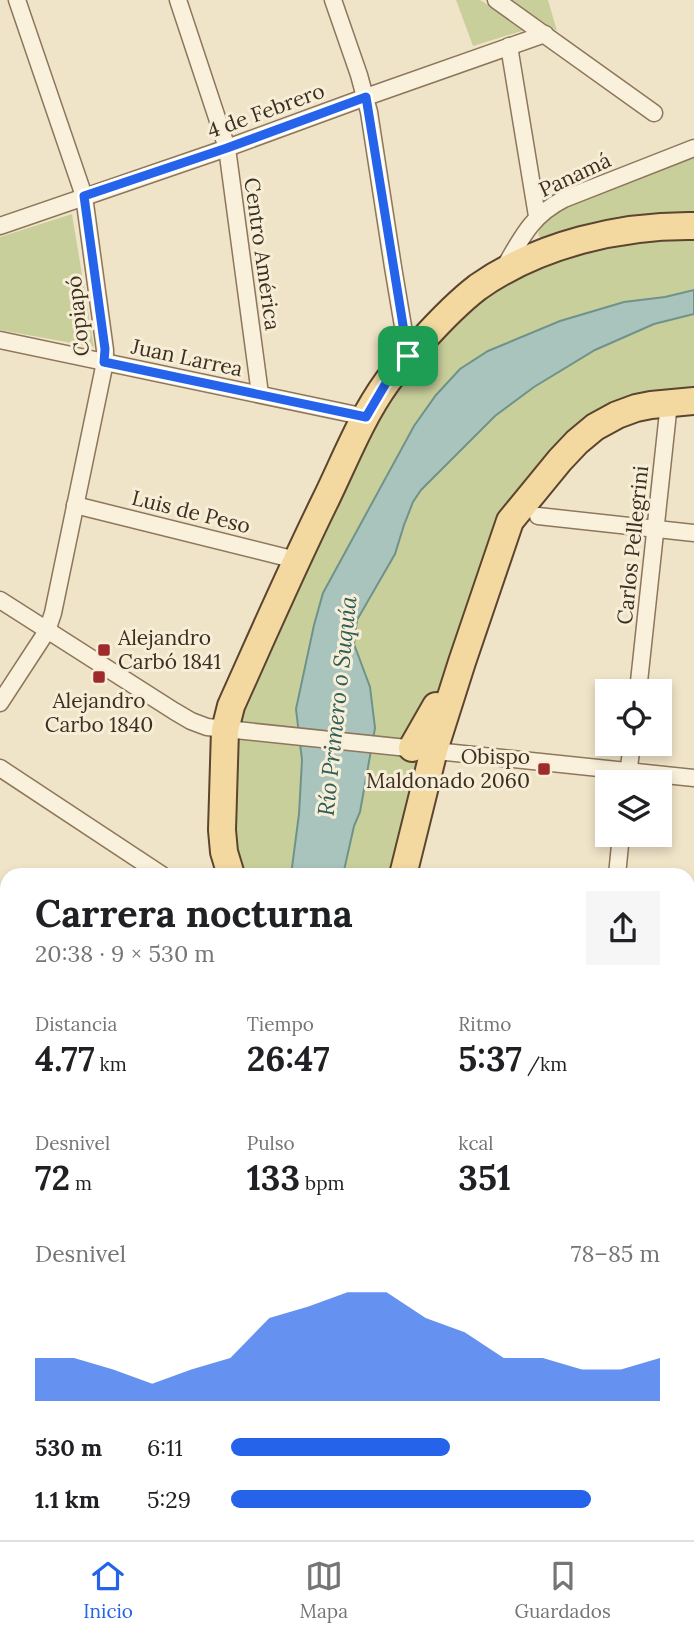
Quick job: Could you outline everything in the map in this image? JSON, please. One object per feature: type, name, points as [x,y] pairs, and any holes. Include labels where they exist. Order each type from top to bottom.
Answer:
[{"type":"main road","points":[[229,868],[222,830],[238,731],[231,706],[296,561],[366,417],[386,383],[448,312],[501,273],[534,257],[609,234],[651,227],[694,226]]},
{"type":"main road","points":[[404,868],[413,748],[462,662],[508,526],[520,507],[568,451],[595,427],[636,408],[681,402]]},
{"type":"street","name":"Copiapó","points":[[0,703],[47,631],[53,614],[105,349],[84,196],[17,0]]},
{"type":"street","name":"Centro América","points":[[178,0],[227,148],[260,394]]},
{"type":"street","points":[[333,0],[366,97],[408,356]]},
{"type":"street","points":[[496,0],[654,113]]},
{"type":"street","name":"4 de Febrero","points":[[0,226],[545,34]]},
{"type":"street","points":[[509,46],[537,216]]},
{"type":"street","name":"Panamá","points":[[501,273],[528,227],[550,206],[694,148]]},
{"type":"street","name":"Juan Larrea","points":[[0,340],[366,417]]},
{"type":"street","name":"Carlos Pellegrini","points":[[639,679],[656,529],[681,402]]},
{"type":"street","name":"Luis de Peso","points":[[75,505],[296,561]]},
{"type":"street","points":[[538,516],[694,533]]},
{"type":"street","points":[[0,600],[191,721],[206,727],[413,748],[595,772]]},
{"type":"street","points":[[0,768],[152,868]]},
{"type":"street","points":[[672,777],[694,778]]},
{"type":"street","points":[[618,868],[620,847]]},
{"type":"green space","points":[[456,0],[480,0],[528,29],[473,46]]},
{"type":"green space","points":[[510,0],[548,0],[557,31]]},
{"type":"green space","points":[[694,155],[694,221],[541,239],[538,234],[546,220],[559,209]]},
{"type":"green space","points":[[72,214],[94,347],[0,330],[0,237]]},
{"type":"green space","points":[[694,226],[694,290],[624,302],[560,321],[488,351],[460,369],[436,395],[414,427],[323,593],[296,709],[302,760],[292,868],[231,868],[225,730],[366,417],[501,273]]},
{"type":"green space","points":[[694,314],[694,401],[636,408],[520,507],[405,868],[345,868],[360,812],[375,728],[370,687],[354,644],[357,620],[372,596],[413,502],[421,490],[480,429],[534,387],[595,350],[654,324]]},
{"type":"water","name":"Río Primero o Suquía","points":[[694,290],[694,314],[654,324],[595,350],[534,387],[495,416],[421,490],[413,502],[395,554],[357,620],[354,644],[370,687],[375,728],[360,812],[345,868],[292,868],[302,760],[296,709],[314,625],[323,593],[414,426],[436,395],[460,369],[488,351],[560,321],[624,302]]},
{"type":"place","name":"Alejandro Carbó 1841","points":[[104,650]]},
{"type":"place","name":"Alejandro Carbo 1840","points":[[99,677]]},
{"type":"place","name":"Obispo Maldonado 2060","points":[[544,769]]},
{"type":"route","points":[[366,97],[408,356],[386,383],[366,417],[104,362],[105,349],[84,196],[366,97]]}]
